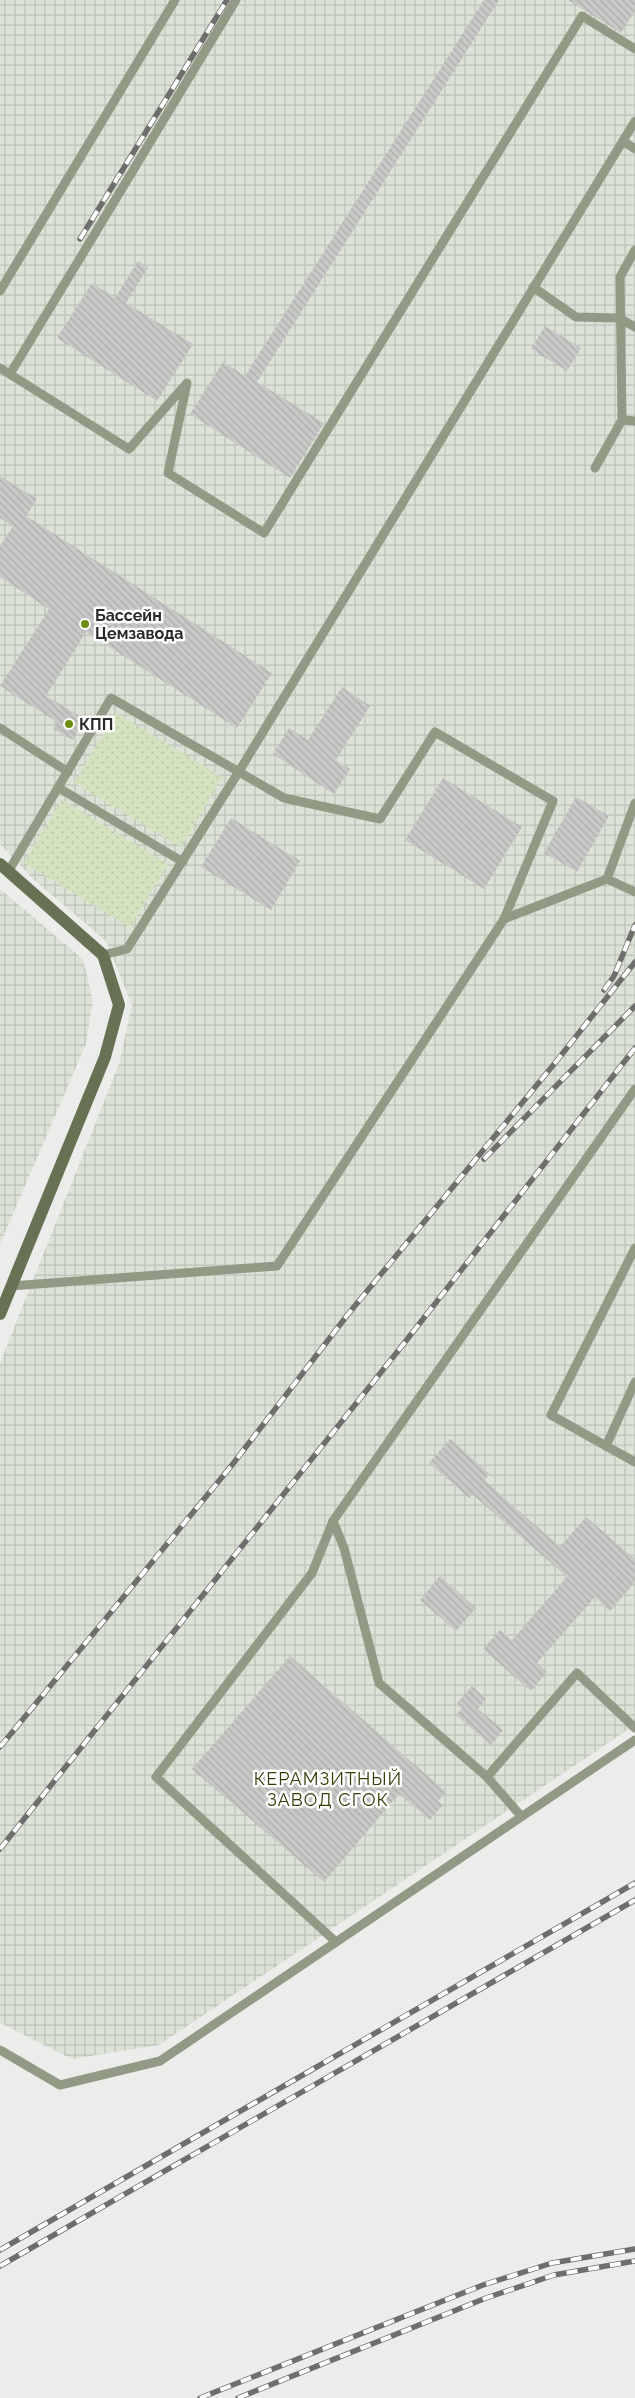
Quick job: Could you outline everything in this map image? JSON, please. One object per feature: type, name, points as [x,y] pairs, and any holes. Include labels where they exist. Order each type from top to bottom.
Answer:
[{"type":"street","points":[[0,1314],[105,1057],[119,1005],[103,955],[4,868]]},
{"type":"lane","points":[[0,291],[175,0]]},
{"type":"lane","points":[[10,374],[236,0]]},
{"type":"lane","points":[[0,368],[129,449],[187,383],[168,473],[264,533],[582,16],[635,49]]},
{"type":"lane","points":[[103,955],[127,949],[183,862],[635,121]]},
{"type":"lane","points":[[623,141],[635,148]]},
{"type":"lane","points":[[594,468],[622,420],[619,318],[620,277],[635,250]]},
{"type":"lane","points":[[533,287],[576,317],[619,318],[635,327]]},
{"type":"lane","points":[[622,420],[635,421]]},
{"type":"lane","points":[[4,868],[59,788],[111,698],[284,798],[380,819],[435,732],[553,801],[504,919],[277,1266],[11,1286]]},
{"type":"lane","points":[[0,728],[68,772]]},
{"type":"lane","points":[[59,788],[183,862]]},
{"type":"lane","points":[[607,879],[635,803]]},
{"type":"lane","points":[[504,919],[607,879],[635,892]]},
{"type":"lane","points":[[336,1942],[156,1777],[312,1573],[333,1521],[635,1089]]},
{"type":"lane","points":[[635,1248],[551,1415],[635,1462]]},
{"type":"lane","points":[[606,1446],[635,1382]]},
{"type":"lane","points":[[333,1521],[344,1548],[378,1683],[486,1777],[521,1816]]},
{"type":"lane","points":[[486,1777],[577,1673],[635,1728]]},
{"type":"lane","points":[[0,2050],[60,2085],[160,2060],[635,1740]]},
{"type":"shaded area","points":[[0,0],[635,0],[635,1725],[159,2045],[72,2059],[0,2023],[0,1363],[119,1064],[132,1005],[106,941],[32,878],[0,844]]},
{"type":"shaded area","points":[[0,889],[83,959],[93,1001],[86,1044],[0,1244]]},
{"type":"green space","points":[[116,713],[222,777],[181,847],[74,783]]},
{"type":"green space","points":[[62,800],[168,864],[130,927],[24,863]]},
{"type":"building","points":[[484,0],[499,0],[257,382],[324,423],[290,478],[190,414],[223,362],[245,376]]},
{"type":"building","points":[[568,0],[635,0],[635,11],[621,33]]},
{"type":"building","points":[[138,261],[148,268],[126,303],[193,344],[157,401],[57,338],[92,283],[115,298]]},
{"type":"building","points":[[545,326],[581,348],[567,371],[531,349]]},
{"type":"building","points":[[0,476],[37,499],[26,516],[272,673],[237,728],[86,632],[46,696],[85,719],[73,740],[53,729],[57,722],[0,686],[49,609],[0,577],[0,546],[13,526],[0,518]]},
{"type":"building","points":[[342,687],[370,706],[336,760],[350,769],[334,794],[273,754],[289,728],[308,740]]},
{"type":"building","points":[[443,778],[522,827],[484,889],[405,840]]},
{"type":"building","points":[[576,797],[609,816],[577,872],[544,853]]},
{"type":"building","points":[[231,818],[300,861],[271,910],[201,867]]},
{"type":"building","points":[[450,1439],[490,1474],[484,1480],[560,1547],[586,1517],[635,1559],[635,1582],[610,1611],[595,1597],[537,1663],[547,1672],[531,1691],[483,1649],[500,1630],[512,1640],[567,1577],[472,1494],[469,1498],[429,1463]]},
{"type":"building","points":[[440,1576],[476,1608],[456,1631],[420,1600]]},
{"type":"building","points":[[290,1656],[446,1792],[438,1801],[443,1805],[430,1820],[399,1794],[324,1882],[192,1769]]},
{"type":"building","points":[[472,1686],[486,1699],[478,1709],[503,1730],[491,1745],[456,1715],[462,1708],[457,1703]]},
{"type":"railway","points":[[80,239],[227,0]]},
{"type":"railway","points":[[604,990],[614,976],[635,925]]},
{"type":"railway","points":[[0,1747],[232,1465],[349,1313],[555,1063],[635,962]]},
{"type":"railway","points":[[484,1159],[635,1006]]},
{"type":"railway","points":[[0,1849],[398,1351],[635,1048]]},
{"type":"railway","points":[[0,2250],[635,1883]]},
{"type":"railway","points":[[0,2266],[635,1900]]},
{"type":"railway","points":[[200,2398],[483,2285],[552,2263],[635,2249]]},
{"type":"railway","points":[[238,2398],[486,2298],[554,2275],[635,2261]]},
{"type":"place","name":"Бассейн Цемзавода","points":[[85,624]]},
{"type":"place","name":"КПП","points":[[69,724]]},
{"type":"district","name":"КЕРАМЗИТНЫЙ ЗАВОД СГОК","points":[[328,1788]]}]
